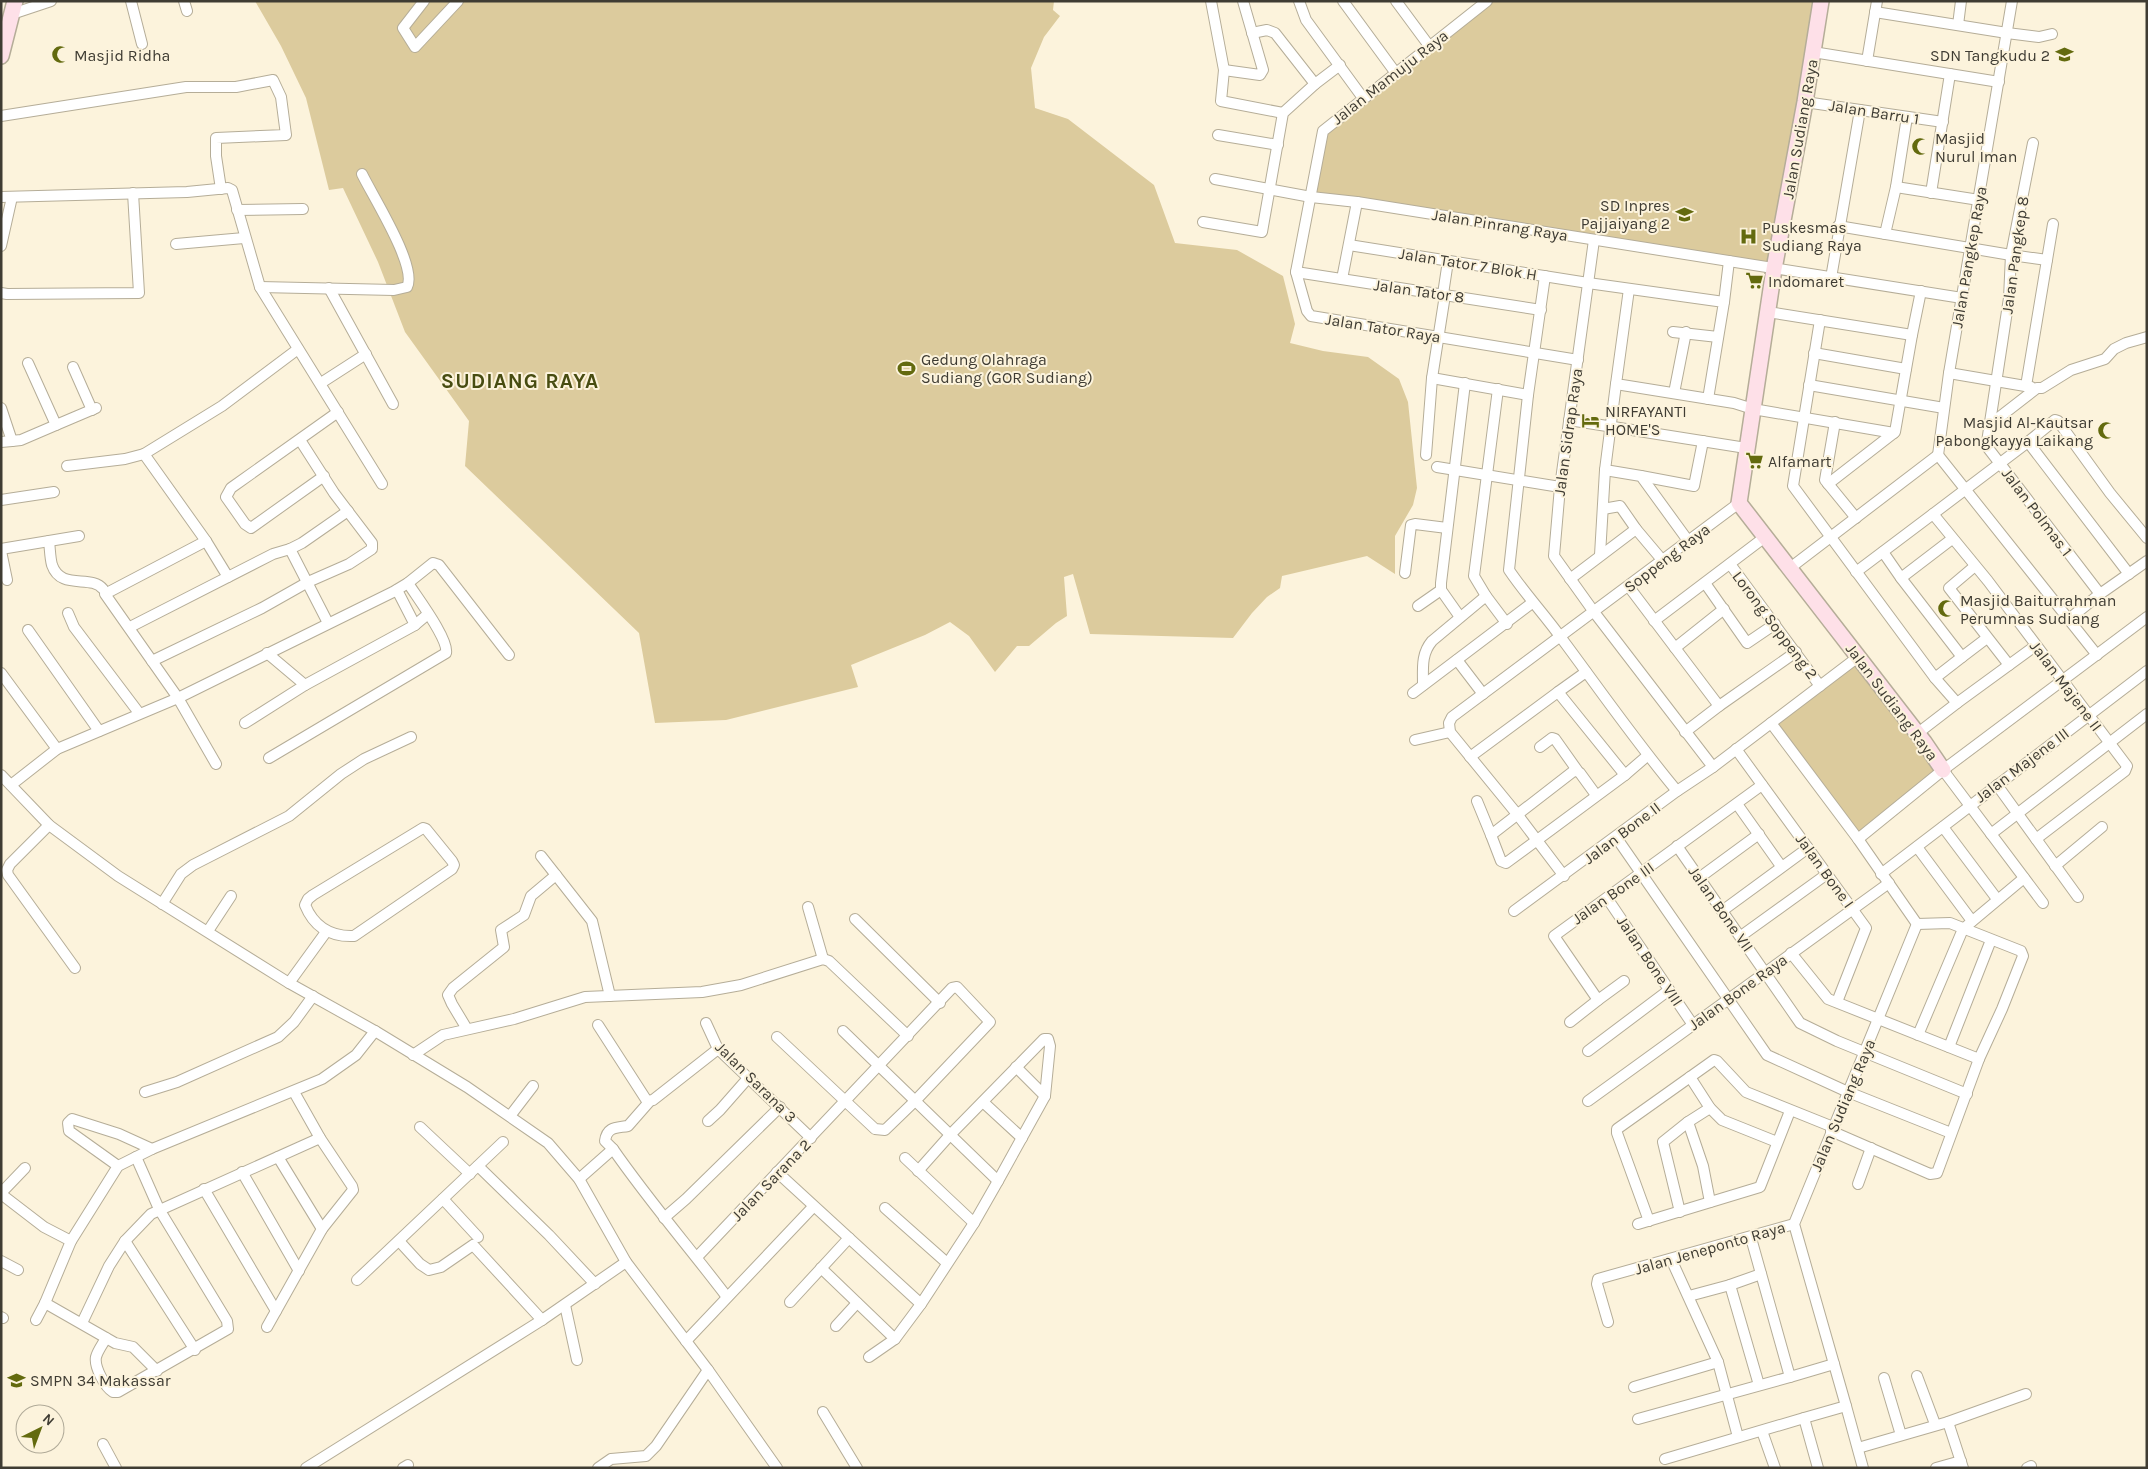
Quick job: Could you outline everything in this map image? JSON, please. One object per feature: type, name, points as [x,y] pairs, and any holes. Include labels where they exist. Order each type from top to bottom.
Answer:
[{"type":"street","points":[[1,56],[13,7],[51,1]]},
{"type":"street","points":[[131,1],[142,44]]},
{"type":"street","points":[[424,1],[403,28],[414,47],[458,1]]},
{"type":"street","points":[[1211,1],[1224,70],[1221,102],[1284,112]]},
{"type":"street","points":[[1224,70],[1261,74],[1262,70],[1243,1]]},
{"type":"street","points":[[1299,1],[1306,20],[1363,98]]},
{"type":"street","points":[[1342,1],[1395,72]]},
{"type":"street","points":[[1396,1],[1430,47]]},
{"type":"street","name":"Jalan Mamuju Raya","points":[[1311,196],[1323,131],[1395,72],[1430,47],[1487,1]]},
{"type":"street","name":"Jalan Sudiang Raya","points":[[1821,1],[1805,102],[1774,269],[1739,504],[1918,734],[1943,770],[1858,839]]},
{"type":"street","points":[[1958,25],[1962,1]]},
{"type":"street","name":"Jalan Pangkep Raya","points":[[1938,455],[1949,373],[2012,1]]},
{"type":"street","points":[[1867,61],[1876,7],[1958,25],[2007,33],[2039,37],[2050,35]]},
{"type":"street","points":[[1252,33],[1267,30],[1273,32],[1314,84]]},
{"type":"street","points":[[1813,52],[1999,82]]},
{"type":"street","points":[[1204,222],[1262,232],[1284,112],[1314,84],[1340,65]]},
{"type":"street","points":[[1931,193],[1950,74]]},
{"type":"street","points":[[1,116],[177,88],[236,87],[273,80],[281,97],[286,135],[216,138],[216,156],[221,189]]},
{"type":"street","name":"Jalan Barru 1","points":[[1805,102],[1943,122]]},
{"type":"street","points":[[1831,278],[1838,226],[1860,110]]},
{"type":"street","points":[[1884,234],[1896,187],[1907,117]]},
{"type":"street","points":[[1218,135],[1278,145]]},
{"type":"street","name":"Jalan Pangkep 8","points":[[2003,338],[2009,298],[2011,255],[2033,143]]},
{"type":"street","points":[[260,287],[394,290],[405,288],[409,283],[408,274],[390,223],[362,174]]},
{"type":"street","name":"Jalan Pinrang Raya","points":[[1215,179],[1311,196],[1962,298]]},
{"type":"street","points":[[1896,187],[1979,200]]},
{"type":"street","points":[[1,246],[7,197],[232,190],[244,238],[260,287],[382,484]]},
{"type":"street","points":[[1,293],[139,293],[133,193]]},
{"type":"street","name":"Jalan Tator Raya","points":[[1311,196],[1296,272],[1307,311],[1311,316],[1578,360]]},
{"type":"street","points":[[1342,279],[1357,202]]},
{"type":"street","points":[[237,210],[303,208]]},
{"type":"street","points":[[2026,386],[2053,224]]},
{"type":"street","points":[[1838,226],[2048,260]]},
{"type":"street","points":[[176,244],[244,238]]},
{"type":"street","name":"Jalan Sidrap Raya","points":[[1594,240],[1560,487],[1554,556],[1594,612],[1713,767]]},
{"type":"street","name":"Jalan Tator 7 Blok H","points":[[1349,245],[1588,283],[1724,302]]},
{"type":"street","points":[[1426,455],[1432,378],[1448,261]]},
{"type":"street","points":[[1708,398],[1729,261]]},
{"type":"street","name":"Jalan Tator 8","points":[[1296,272],[1541,310]]},
{"type":"street","points":[[1544,276],[1541,310],[1533,352],[1509,570],[1648,756],[1677,791]]},
{"type":"street","points":[[329,288],[393,404]]},
{"type":"street","points":[[1600,555],[1605,470],[1628,288]]},
{"type":"street","points":[[1828,484],[1894,433],[1922,291]]},
{"type":"street","points":[[1768,312],[1912,335]]},
{"type":"street","points":[[1820,320],[1793,486],[1935,678],[1957,703]]},
{"type":"street","points":[[1673,332],[1718,337]]},
{"type":"street","points":[[1674,393],[1686,332]]},
{"type":"street","points":[[1949,373],[2042,388],[2071,370],[2106,360],[2114,349],[2126,343],[2147,337]]},
{"type":"street","name":"Jalan Polmas 1","points":[[2003,338],[1988,426],[1986,442],[1988,448],[2100,594]]},
{"type":"street","points":[[67,466],[125,459],[144,454],[222,406],[298,350]]},
{"type":"street","points":[[1814,352],[1906,369]]},
{"type":"street","points":[[321,383],[366,354]]},
{"type":"street","points":[[28,363],[56,426]]},
{"type":"street","points":[[1,442],[21,440],[95,409],[73,367]]},
{"type":"street","points":[[1432,378],[1528,395]]},
{"type":"street","points":[[1460,617],[1441,590],[1465,384]]},
{"type":"street","points":[[1616,384],[1744,404],[1753,409],[1894,433]]},
{"type":"street","points":[[1809,385],[1944,408]]},
{"type":"street","points":[[1988,426],[2037,388]]},
{"type":"street","points":[[1498,389],[1474,576],[1507,624]]},
{"type":"street","points":[[1,408],[12,441]]},
{"type":"street","points":[[324,476],[252,528],[246,524],[228,500],[226,494],[231,488],[338,412]]},
{"type":"street","points":[[1569,420],[1746,448]]},
{"type":"street","points":[[1856,572],[2055,420],[2058,421],[2110,493],[2147,538]]},
{"type":"street","points":[[1835,422],[1825,480],[1856,518]]},
{"type":"street","points":[[152,661],[262,608],[308,582],[349,564],[372,549],[372,543],[300,440]]},
{"type":"street","points":[[1605,470],[1691,487],[1694,486],[1703,441]]},
{"type":"street","points":[[2028,442],[2129,574]]},
{"type":"street","points":[[144,454],[206,541],[228,577]]},
{"type":"street","points":[[1790,568],[1938,455],[2097,655]]},
{"type":"street","points":[[1437,467],[1560,487]]},
{"type":"street","points":[[1641,476],[1688,542]]},
{"type":"street","points":[[1,500],[54,492]]},
{"type":"street","name":"Soppeng Raya","points":[[1450,732],[1449,722],[1452,717],[1739,504]]},
{"type":"street","points":[[1604,509],[1620,506],[1662,561]]},
{"type":"street","points":[[130,627],[280,550],[290,549],[302,543],[348,511]]},
{"type":"street","name":"Jalan Majene II","points":[[1934,514],[2127,766],[2127,769],[2036,839]]},
{"type":"street","points":[[1405,573],[1411,525],[1447,528]]},
{"type":"street","points":[[1570,579],[1636,529]]},
{"type":"street","points":[[7,580],[1,550],[79,536]]},
{"type":"street","points":[[1654,620],[1765,537]]},
{"type":"street","points":[[1902,578],[1952,539]]},
{"type":"street","points":[[48,541],[52,565],[56,572],[70,582],[97,584],[103,589]]},
{"type":"street","points":[[206,541],[105,594],[130,627],[178,698],[216,764]]},
{"type":"street","points":[[290,549],[328,623]]},
{"type":"street","points":[[1884,552],[1962,656]]},
{"type":"street","points":[[2069,619],[2100,594],[2147,561]]},
{"type":"street","points":[[509,656],[439,565],[432,563],[408,584],[267,652],[178,698],[57,749],[5,781],[49,825],[118,876],[289,983],[375,1031],[466,1086],[548,1143],[579,1179],[626,1262],[708,1370],[777,1468]]},
{"type":"street","name":"Lorong Soppeng 2","points":[[1730,564],[1820,686]]},
{"type":"street","points":[[1975,566],[1949,588],[2009,664]]},
{"type":"street","points":[[1705,583],[1747,643],[1775,624]]},
{"type":"street","points":[[269,758],[446,653],[447,649],[428,614],[408,584]]},
{"type":"street","points":[[1629,587],[1719,706]]},
{"type":"street","points":[[396,590],[415,626]]},
{"type":"street","points":[[1418,606],[1441,590]]},
{"type":"street","points":[[1423,685],[1423,657],[1426,648],[1486,596]]},
{"type":"street","points":[[1413,693],[1507,624],[1532,603]]},
{"type":"street","points":[[1675,648],[1724,609]]},
{"type":"street","points":[[68,613],[74,627],[139,713]]},
{"type":"street","points":[[245,723],[305,686],[415,626],[428,614]]},
{"type":"street","points":[[2043,903],[1943,770],[2147,617]]},
{"type":"street","points":[[28,630],[99,731]]},
{"type":"street","points":[[1935,678],[1987,638]]},
{"type":"street","points":[[1918,734],[2035,646]]},
{"type":"street","points":[[267,652],[305,686]]},
{"type":"street","points":[[1685,732],[1796,652]]},
{"type":"street","name":"Jalan Bone II","points":[[1514,911],[1677,791],[1713,767],[1858,657]]},
{"type":"street","points":[[1457,660],[1483,694]]},
{"type":"street","name":"Jalan Majene III","points":[[1881,874],[2147,671]]},
{"type":"street","points":[[1470,758],[1586,672]]},
{"type":"street","points":[[1,673],[57,749]]},
{"type":"street","points":[[1558,692],[1572,713],[1625,775]]},
{"type":"street","points":[[1990,834],[2147,714]]},
{"type":"street","points":[[1649,1221],[1617,1129],[1711,1062],[1717,1061],[1737,1085],[1746,1092],[1871,1148],[1934,1174],[1937,1173],[1980,1059],[2023,956],[2020,951],[1946,922],[1918,924],[1858,839],[1771,723]]},
{"type":"street","points":[[1415,740],[1450,732],[1538,840],[1564,876]]},
{"type":"street","points":[[162,904],[180,874],[193,865],[289,816],[341,774],[364,759],[411,737]]},
{"type":"street","points":[[1540,747],[1552,738],[1555,739],[1596,795]]},
{"type":"street","name":"Jalan Bone I","points":[[1733,752],[1762,784],[1866,930],[1837,1002]]},
{"type":"street","points":[[1477,801],[1501,861],[1506,863],[1648,756]]},
{"type":"street","points":[[1491,835],[1564,777],[1577,770]]},
{"type":"street","name":"Jalan Bone III","points":[[1598,1000],[1554,936],[1738,804],[1762,784]]},
{"type":"street","points":[[1997,785],[2078,897]]},
{"type":"street","points":[[1738,804],[1781,866]]},
{"type":"street","points":[[49,825],[10,864],[7,870],[8,875],[75,968]]},
{"type":"street","points":[[1943,827],[1995,901]]},
{"type":"street","points":[[2056,866],[2102,827]]},
{"type":"street","points":[[423,828],[426,829],[454,863],[452,869],[354,936],[341,937],[326,932],[308,913],[305,905],[308,899],[423,828]]},
{"type":"street","points":[[1699,878],[1759,834]]},
{"type":"street","points":[[1616,837],[1767,1054],[1848,1092],[1951,1133]]},
{"type":"street","name":"Jalan Bone VII","points":[[1677,846],[1766,971],[1800,1023],[1864,1052],[1968,1094]]},
{"type":"street","points":[[1917,847],[1972,921]]},
{"type":"street","points":[[1722,911],[1808,848]]},
{"type":"street","points":[[541,856],[592,921],[610,996]]},
{"type":"street","points":[[1741,936],[1827,874]]},
{"type":"street","points":[[467,1029],[448,995],[453,988],[504,947],[501,930],[524,915],[531,896],[556,875]]},
{"type":"street","points":[[1918,1035],[1963,929],[2024,878]]},
{"type":"street","name":"Jalan Bone Raya","points":[[1588,1101],[1889,883]]},
{"type":"street","points":[[208,931],[231,896]]},
{"type":"street","name":"Jalan Bone VIII","points":[[1607,898],[1693,1025]]},
{"type":"street","points":[[808,907],[823,959]]},
{"type":"street","points":[[855,918],[940,1003]]},
{"type":"street","name":"Jalan Sudiang Raya","points":[[1794,1224],[1918,924]]},
{"type":"street","points":[[289,983],[326,932]]},
{"type":"street","points":[[1949,1047],[1991,940]]},
{"type":"street","points":[[1791,953],[1825,997],[1980,1059]]},
{"type":"street","points":[[413,1055],[443,1035],[514,1019],[584,997],[702,992],[741,985],[823,959],[829,961],[908,1036]]},
{"type":"street","points":[[1570,1022],[1624,981]]},
{"type":"street","name":"Jalan Sarana 2","points":[[697,1257],[844,1101],[940,1003],[952,988],[957,987],[990,1022],[915,1102]]},
{"type":"street","points":[[1588,1051],[1669,990]]},
{"type":"street","points":[[145,1092],[177,1082],[278,1037],[294,1022],[313,996]]},
{"type":"street","name":"Jalan Sarana 3","points":[[706,1023],[718,1049],[811,1138]]},
{"type":"street","points":[[598,1025],[645,1099],[650,1102]]},
{"type":"street","points":[[36,1320],[72,1241],[118,1166],[152,1149],[322,1079],[339,1069],[356,1055],[375,1031]]},
{"type":"street","points":[[843,1031],[998,1181]]},
{"type":"street","points":[[777,1037],[875,1129],[879,1130],[890,1127],[915,1102]]},
{"type":"street","points":[[870,1357],[895,1340],[974,1223],[998,1181],[1045,1096],[1050,1046],[1048,1039],[1044,1039],[1016,1067],[918,1171]]},
{"type":"street","points":[[718,1049],[650,1102],[632,1124],[625,1127],[613,1127],[606,1135],[605,1141],[727,1297]]},
{"type":"street","points":[[1016,1067],[1045,1096]]},
{"type":"street","points":[[1690,1077],[1710,1108],[1722,1120],[1778,1142]]},
{"type":"street","points":[[708,1121],[749,1078]]},
{"type":"street","points":[[510,1116],[533,1086]]},
{"type":"street","points":[[266,1327],[322,1230],[353,1190],[294,1092]]},
{"type":"street","points":[[983,1102],[1022,1138]]},
{"type":"street","points":[[664,1218],[686,1200],[780,1107]]},
{"type":"street","points":[[1680,1212],[1663,1142],[1688,1122],[1710,1108]]},
{"type":"street","points":[[1638,1224],[1760,1187],[1790,1111]]},
{"type":"street","points":[[118,1166],[69,1131],[68,1122],[72,1119],[119,1134],[152,1149]]},
{"type":"street","points":[[1688,1122],[1703,1166],[1710,1202]]},
{"type":"street","points":[[420,1127],[474,1170],[548,1235],[595,1284]]},
{"type":"street","points":[[82,1323],[109,1266],[125,1241],[144,1220],[159,1209],[320,1138]]},
{"type":"street","points":[[357,1280],[503,1142]]},
{"type":"street","points":[[1858,1184],[1871,1148]]},
{"type":"street","points":[[579,1179],[613,1150]]},
{"type":"street","points":[[106,1338],[97,1354],[96,1362],[111,1391],[118,1392],[195,1350],[228,1329],[226,1321],[159,1209],[136,1157]]},
{"type":"street","points":[[278,1157],[322,1230]]},
{"type":"street","points":[[905,1158],[974,1223]]},
{"type":"street","points":[[25,1168],[1,1194],[44,1227],[72,1241]]},
{"type":"street","points":[[242,1172],[299,1271]]},
{"type":"street","points":[[777,1172],[921,1304]]},
{"type":"street","points":[[204,1190],[276,1311]]},
{"type":"street","points":[[443,1199],[478,1238]]},
{"type":"street","points":[[686,1341],[813,1207]]},
{"type":"street","points":[[885,1208],[947,1263]]},
{"type":"street","points":[[1794,1224],[1864,1468]]},
{"type":"street","name":"Jalan Jeneponto Raya","points":[[1608,1322],[1597,1281],[1794,1224]]},
{"type":"street","points":[[790,1302],[849,1238]]},
{"type":"street","points":[[1751,1238],[1790,1377]]},
{"type":"street","points":[[399,1240],[420,1264],[429,1270],[441,1267],[473,1245],[542,1320]]},
{"type":"street","points":[[125,1241],[195,1350]]},
{"type":"street","points":[[1671,1259],[1718,1362],[1738,1437]]},
{"type":"street","points":[[1,1261],[18,1270]]},
{"type":"street","points":[[306,1468],[542,1320],[626,1262]]},
{"type":"street","points":[[821,1268],[895,1340]]},
{"type":"street","points":[[1689,1296],[1761,1274]]},
{"type":"street","points":[[1730,1285],[1759,1385]]},
{"type":"street","points":[[45,1303],[115,1343],[133,1347],[157,1371]]},
{"type":"street","points":[[836,1326],[857,1303]]},
{"type":"street","points":[[565,1305],[577,1360]]},
{"type":"street","points":[[1634,1387],[1718,1362]]},
{"type":"street","points":[[1638,1419],[1834,1364]]},
{"type":"street","points":[[598,1468],[611,1459],[646,1456],[656,1446],[708,1370]]},
{"type":"street","points":[[1916,1376],[1935,1424]]},
{"type":"street","points":[[1884,1378],[1901,1435]]},
{"type":"street","points":[[1858,1448],[1935,1424],[1948,1422],[2026,1394]]},
{"type":"street","points":[[1665,1459],[1846,1406]]},
{"type":"street","points":[[823,1412],[857,1468]]},
{"type":"street","points":[[1804,1418],[1818,1468]]},
{"type":"street","points":[[1936,1468],[1962,1464],[1948,1422]]},
{"type":"street","points":[[1762,1431],[1775,1468]]},
{"type":"street","points":[[103,1444],[116,1468]]},
{"type":"shaded area","name":"Gedung Olahraga Sudiang (GOR Sudiang)","points":[[255,1],[1054,1],[1053,10],[1060,16],[1044,37],[1031,68],[1035,108],[1068,119],[1154,185],[1175,243],[1237,250],[1283,276],[1295,324],[1290,343],[1323,351],[1368,357],[1399,379],[1408,402],[1417,488],[1413,505],[1395,536],[1395,574],[1367,556],[1282,576],[1280,588],[1267,597],[1233,638],[1090,634],[1073,574],[1064,577],[1067,616],[1029,646],[1017,646],[995,672],[969,636],[950,622],[925,635],[851,665],[858,687],[726,720],[655,723],[639,633],[465,466],[469,421],[405,332],[378,262],[343,188],[329,190],[306,98],[281,46]]},
{"type":"shaded area","points":[[1487,1],[1821,1],[1774,269],[1311,197],[1321,136]]},
{"type":"shaded area","points":[[1858,657],[1943,770],[1858,839],[1771,723]]},
{"type":"place","name":"Masjid Ridha","points":[[60,55]]},
{"type":"place","name":"SDN Tangkudu 2","points":[[2064,55]]},
{"type":"place","name":"Masjid Nurul Iman","points":[[1921,147]]},
{"type":"place","name":"SD Inpres Pajjaiyang 2","points":[[1684,214]]},
{"type":"place","name":"Puskesmas Sudiang Raya","points":[[1748,236]]},
{"type":"place","name":"Indomaret","points":[[1754,281]]},
{"type":"place","name":"Gedung Olahraga Sudiang (GOR Sudiang)","points":[[907,368]]},
{"type":"place","name":"NIRFAYANTI HOME'S","points":[[1591,420]]},
{"type":"place","name":"Masjid Al-Kautsar Pabongkayya Laikang","points":[[2107,431]]},
{"type":"place","name":"Alfamart","points":[[1754,461]]},
{"type":"place","name":"Masjid Baiturrahman Perumnas Sudiang","points":[[1946,609]]},
{"type":"place","name":"SMPN 34 Makassar","points":[[16,1380]]},
{"type":"district","name":"SUDIANG RAYA","points":[[520,381]]}]
